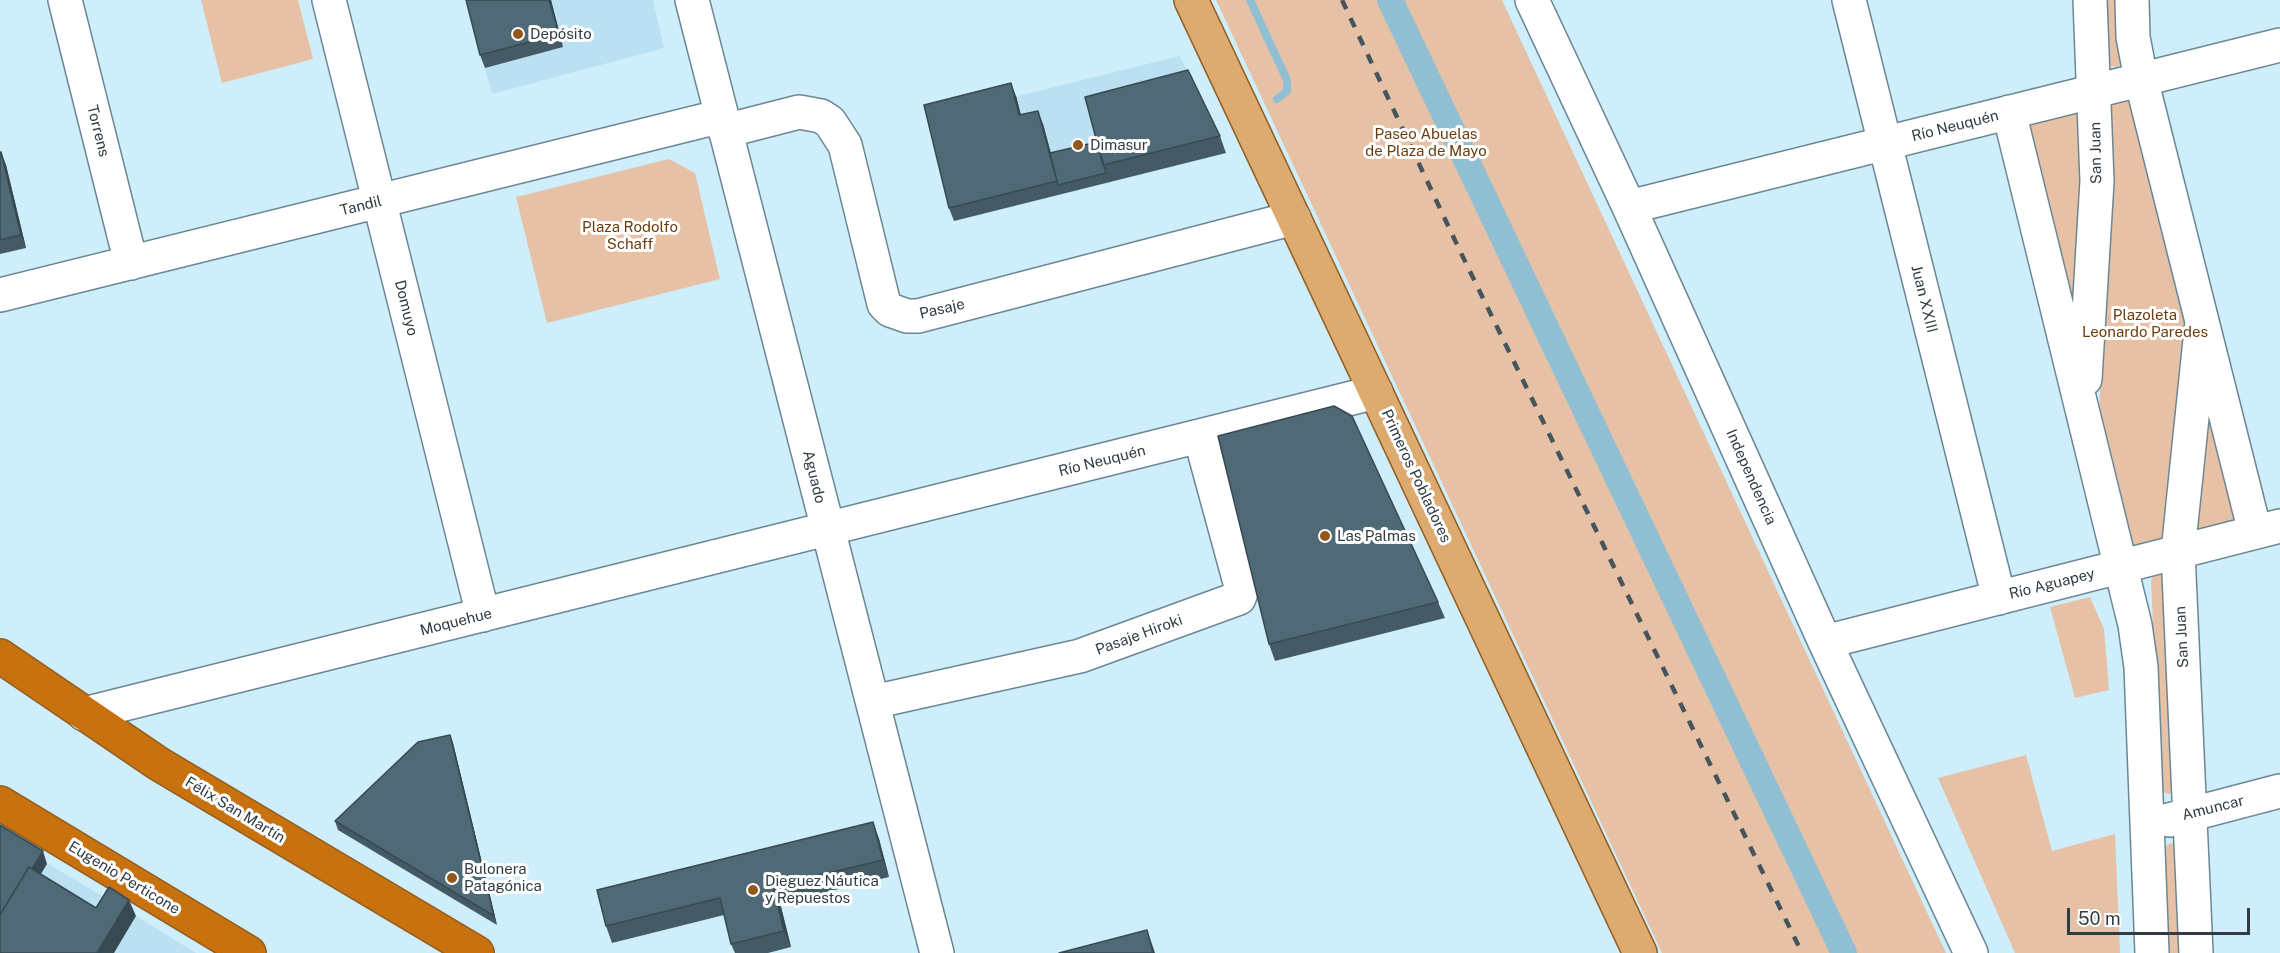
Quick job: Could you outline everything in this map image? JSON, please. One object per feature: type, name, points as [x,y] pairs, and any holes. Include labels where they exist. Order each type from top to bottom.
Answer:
[{"type":"highway","name":"Félix San Martín","points":[[0,656],[159,764],[477,953]]},
{"type":"highway","name":"Eugenio Perticone","points":[[0,803],[249,953]]},
{"type":"main road","name":"Primeros Pobladores","points":[[1191,0],[1640,953]]},
{"type":"street","name":"Torrens","points":[[65,0],[131,263]]},
{"type":"street","name":"Domuyo","points":[[329,0],[483,615]]},
{"type":"street","name":"Aguado","points":[[692,0],[937,953]]},
{"type":"street","name":"Independencia","points":[[1532,0],[1629,207],[1825,642],[1971,953]]},
{"type":"street","name":"Juan XXIII","points":[[1849,0],[1998,598]]},
{"type":"street","name":"San Juan","points":[[2083,413],[2097,181],[2090,0]]},
{"type":"street","name":"San Juan","points":[[2132,0],[2133,37],[2140,79],[2202,321],[2267,529]]},
{"type":"street","name":"Río Neuquén","points":[[1629,207],[2280,45]]},
{"type":"street","name":"Pasaje","points":[[724,123],[799,112],[821,116],[830,122],[845,145],[884,304],[890,310],[908,316],[929,313],[1294,218]]},
{"type":"street","name":"San Juan","points":[[2009,112],[2135,626],[2141,667],[2152,953]]},
{"type":"street","name":"Tandil","points":[[0,295],[379,201],[724,123]]},
{"type":"street","name":"San Juan","points":[[2196,953],[2178,552],[2202,321]]},
{"type":"street","name":"Río Neuquén","points":[[828,530],[1376,392]]},
{"type":"street","name":"Pasaje Hiroki","points":[[873,702],[1080,656],[1239,598],[1242,590],[1200,436]]},
{"type":"street","name":"Río Aguapey","points":[[1825,642],[2267,529]]},
{"type":"street","name":"Moquehue","points":[[84,714],[828,530]]},
{"type":"street","name":"Amuncar","points":[[2147,825],[2280,791]]},
{"type":"shaded area","points":[[467,0],[653,0],[664,48],[492,94]]},
{"type":"shaded area","name":"Dimasur","points":[[1180,56],[1226,153],[954,221],[928,118]]},
{"type":"shaded area","points":[[0,835],[136,916],[196,953],[0,953]]},
{"type":"green space","points":[[201,0],[298,0],[313,59],[222,83]]},
{"type":"green space","name":"Paseo Abuelas de Plaza de Mayo","points":[[1216,0],[1502,0],[1946,953],[1662,953]]},
{"type":"green space","points":[[2102,0],[2121,0],[2122,63],[2117,67],[2108,65]]},
{"type":"green space","name":"Plazoleta Leonardo Paredes","points":[[2130,98],[2188,308],[2163,540],[2133,547],[2130,545],[2099,418],[2111,107],[2115,102]]},
{"type":"green space","points":[[2083,108],[2085,166],[2074,325],[2023,122]]},
{"type":"green space","name":"Plaza Rodolfo Schaff","points":[[669,159],[695,173],[720,279],[547,323],[516,197]]},
{"type":"green space","points":[[2208,396],[2241,521],[2188,535]]},
{"type":"green space","points":[[2163,574],[2175,791],[2169,794],[2163,792],[2160,787],[2151,580],[2153,576]]},
{"type":"green space","points":[[2090,597],[2104,629],[2109,690],[2075,698],[2050,607]]},
{"type":"green space","points":[[2026,755],[2052,851],[2115,834],[2120,953],[2015,953],[1938,778]]},
{"type":"green space","points":[[2175,843],[2184,953],[2167,953],[2164,846]]},
{"type":"building","name":"Depósito","points":[[466,0],[549,0],[559,34],[480,55]]},
{"type":"building","points":[[1188,70],[1220,136],[1103,165],[1085,97]]},
{"type":"building","points":[[1011,83],[1019,115],[1038,111],[1057,181],[949,208],[924,105]]},
{"type":"building","points":[[1097,142],[1106,173],[1058,185],[1050,153]]},
{"type":"building","points":[[0,152],[21,235],[0,240]]},
{"type":"building","name":"Las Palmas","points":[[1334,406],[1352,416],[1438,602],[1269,644],[1218,436]]},
{"type":"building","name":"Bulonera Patagónica","points":[[450,735],[494,916],[335,821],[418,742]]},
{"type":"building","name":"Dieguez Náutica y Repuestos","points":[[873,822],[883,860],[773,886],[784,931],[731,944],[720,898],[606,926],[597,890]]},
{"type":"building","points":[[0,825],[43,851],[32,869],[29,867],[0,915]]},
{"type":"building","points":[[29,867],[96,908],[109,887],[129,900],[97,953],[0,953],[0,915]]},
{"type":"building","points":[[1147,930],[1153,953],[1059,953]]},
{"type":"waterway","points":[[1250,0],[1287,80],[1287,91],[1277,99]]},
{"type":"waterway","points":[[1390,0],[1844,953]]},
{"type":"railway","points":[[1342,0],[1460,251],[1802,953]]},
{"type":"place","name":"Depósito","points":[[518,34]]},
{"type":"place","name":"Dimasur","points":[[1078,145]]},
{"type":"place","name":"Las Palmas","points":[[1325,536]]},
{"type":"place","name":"Bulonera Patagónica","points":[[452,878]]},
{"type":"place","name":"Dieguez Náutica y Repuestos","points":[[753,890]]}]
